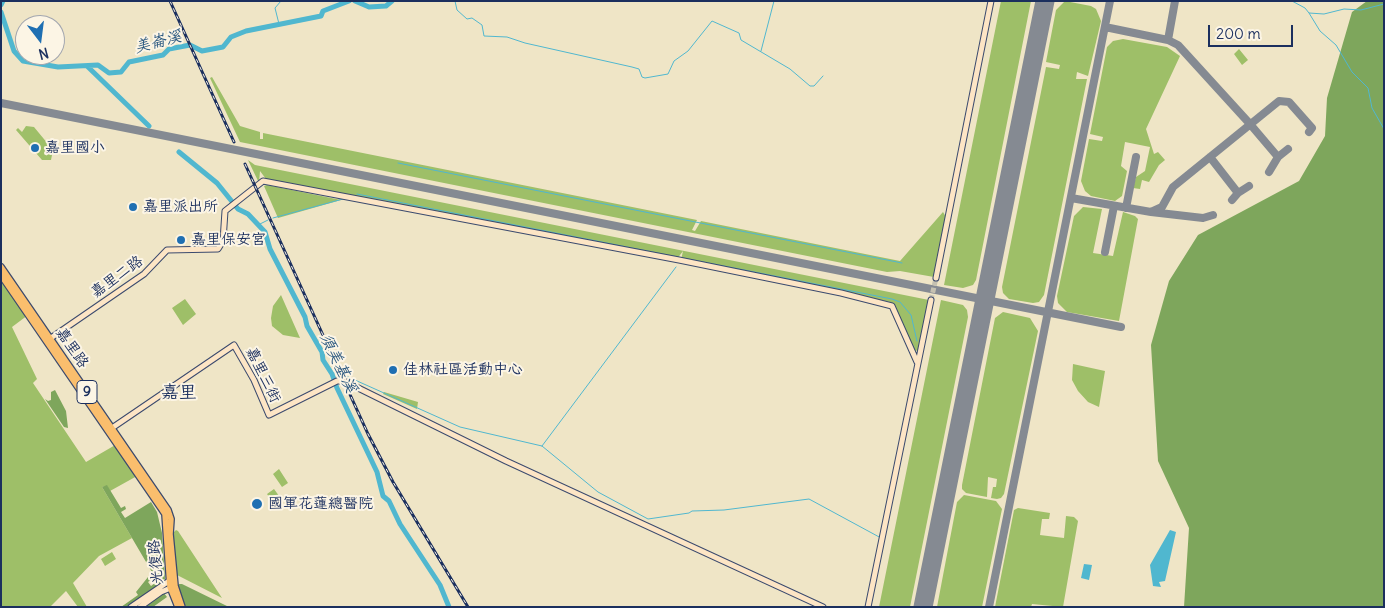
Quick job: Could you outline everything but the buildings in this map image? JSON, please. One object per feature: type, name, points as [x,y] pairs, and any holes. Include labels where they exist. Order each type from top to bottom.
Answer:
[{"type":"main road","name":"嘉里路","points":[[1,267],[110,429],[164,504],[170,519]]},
{"type":"main road","name":"嘉里路","points":[[1,275],[49,339]]},
{"type":"main road","name":"嘉里路","points":[[110,429],[164,514]]},
{"type":"main road","name":"光復路","points":[[164,514],[172,583],[178,607]]},
{"type":"main road","name":"光復路","points":[[170,519],[172,583],[182,607]]},
{"type":"street","points":[[936,278],[991,1]]},
{"type":"street","name":"嘉里二路","points":[[49,339],[144,274],[166,250],[218,249],[223,241],[225,211],[263,182],[841,293],[892,306],[917,362]]},
{"type":"street","points":[[868,607],[931,300]]},
{"type":"street","name":"嘉里三街","points":[[110,429],[234,345],[251,374],[268,415],[337,381],[344,381],[378,396],[506,461],[823,607]]},
{"type":"street","points":[[132,607],[172,583]]},
{"type":"street","points":[[140,607],[147,599]]},
{"type":"green space","points":[[1001,1],[1031,1],[976,280],[973,285],[963,288],[944,285]]},
{"type":"green space","points":[[1065,1],[1091,6],[1096,9],[1101,21],[1088,76],[1077,72],[1076,79],[1087,79],[1044,295],[1039,302],[1033,303],[1009,299],[1003,293],[1002,287],[1046,67],[1059,69],[1060,65],[1046,62],[1056,10]]},
{"type":"green space","points":[[1367,1],[1384,1],[1384,607],[1184,607],[1189,528],[1158,461],[1151,345],[1169,281],[1198,235],[1299,181],[1325,136],[1327,98],[1352,12]]},
{"type":"green space","points":[[1123,39],[1167,47],[1180,56],[1146,129],[1154,154],[1158,152],[1165,160],[1159,165],[1149,182],[1142,180],[1140,189],[1133,188],[1136,177],[1145,171],[1150,147],[1125,142],[1121,166],[1127,171],[1122,196],[1115,201],[1091,196],[1085,191],[1081,181],[1089,139],[1102,141],[1103,137],[1090,134],[1107,47],[1113,41]]},
{"type":"green space","points":[[1239,49],[1248,60],[1242,65],[1234,54]]},
{"type":"green space","points":[[212,77],[240,126],[260,132],[260,139],[263,139],[263,133],[697,220],[692,230],[695,231],[701,221],[900,261],[943,212],[946,217],[934,277],[900,271],[887,272],[240,142],[210,78]]},
{"type":"green space","points":[[26,126],[34,127],[53,150],[51,160],[42,160],[16,130],[18,128],[22,132]]},
{"type":"green space","points":[[248,160],[255,165],[929,300],[919,350],[915,351],[890,302],[681,260],[683,251],[677,259],[266,179],[260,171],[259,183]]},
{"type":"green space","points":[[267,185],[341,200],[278,218],[264,186]]},
{"type":"green space","points":[[1083,207],[1102,209],[1093,253],[1113,256],[1123,212],[1138,219],[1119,321],[1067,312],[1058,303],[1057,296],[1074,216]]},
{"type":"green space","points":[[1,278],[28,315],[12,327],[37,379],[33,383],[86,462],[117,444],[137,476],[110,491],[107,486],[102,487],[132,538],[99,556],[73,583],[87,607],[78,607],[66,591],[50,607],[1,607]]},
{"type":"green space","points":[[281,295],[300,338],[283,335],[272,326],[273,306]]},
{"type":"green space","points":[[185,299],[196,314],[183,325],[172,308]]},
{"type":"green space","points":[[941,300],[963,305],[967,310],[968,317],[910,607],[879,607]]},
{"type":"green space","points":[[1003,312],[1030,318],[1038,331],[1004,494],[1001,498],[997,499],[991,498],[997,479],[988,477],[987,497],[966,493],[962,489],[962,485],[995,318]]},
{"type":"green space","points":[[1073,364],[1105,371],[1099,407],[1088,402],[1078,391],[1072,380]]},
{"type":"green space","points":[[55,390],[66,411],[68,428],[64,427],[45,399],[51,400],[51,392]]},
{"type":"green space","points":[[384,392],[418,402],[417,409],[383,394]]},
{"type":"green space","points":[[279,469],[288,483],[282,487],[273,474]]},
{"type":"green space","points":[[107,485],[121,508],[125,506],[126,509],[121,512],[125,518],[151,502],[157,512],[162,533],[165,579],[159,584],[102,487]]},
{"type":"green space","points":[[274,489],[282,500],[275,505],[267,494]]},
{"type":"green space","points":[[964,495],[996,501],[1002,509],[982,607],[937,607],[957,502]]},
{"type":"green space","points":[[1018,508],[1050,513],[1049,519],[1042,519],[1040,535],[1064,538],[1066,516],[1074,517],[1078,521],[1063,607],[1032,604],[1031,607],[995,607],[1014,510]]},
{"type":"green space","points":[[176,530],[222,598],[177,575],[173,533]]},
{"type":"green space","points":[[112,552],[116,559],[105,566],[101,559]]},
{"type":"green space","points":[[148,577],[152,579],[148,582],[151,586],[155,583],[157,587],[129,607],[121,607],[138,595],[136,592]]},
{"type":"green space","points":[[179,584],[229,607],[186,607],[178,590]]},
{"type":"green space","points":[[164,593],[167,597],[153,607],[144,607]]},
{"type":"water","points":[[1170,530],[1176,532],[1165,581],[1159,582],[1161,587],[1153,586],[1150,565]]},
{"type":"water","points":[[1084,564],[1092,565],[1089,580],[1081,578]]},
{"type":"waterway","name":"美崙溪","points":[[1,5],[3,1]]},
{"type":"waterway","points":[[279,24],[275,8],[281,1]]},
{"type":"waterway","name":"美崙溪","points":[[1,12],[14,51],[23,61],[58,67],[98,65],[109,73],[121,72],[129,62],[163,55],[169,49],[190,45],[202,51],[223,47],[231,37],[246,31],[321,16],[323,11],[349,1]]},
{"type":"waterway","name":"美崙溪","points":[[355,1],[369,7],[386,6],[392,1]]},
{"type":"waterway","points":[[455,1],[457,10],[467,19],[472,18],[482,25],[484,36],[507,37],[525,43],[632,67],[639,69],[642,77],[645,78],[668,74],[674,61],[688,51],[712,21],[739,33],[741,40],[790,69],[810,86],[814,86],[823,76]]},
{"type":"waterway","points":[[761,51],[774,1]]},
{"type":"waterway","points":[[1292,1],[1305,8],[1309,13],[1324,14],[1344,9],[1361,10],[1384,4]]},
{"type":"waterway","points":[[1309,13],[1320,31],[1336,45],[1352,72],[1368,88],[1372,108],[1384,129]]},
{"type":"waterway","name":"須美基溪","points":[[87,66],[149,126]]},
{"type":"waterway","name":"須美基溪","points":[[179,152],[217,183],[238,209],[248,214],[265,232],[270,249],[305,317],[307,326],[322,352],[323,360],[332,374],[377,472],[383,496],[389,501],[400,524],[440,585],[449,607]]},
{"type":"waterway","points":[[398,163],[902,263]]},
{"type":"waterway","points":[[357,194],[892,299],[900,302],[911,315],[917,341]]},
{"type":"waterway","points":[[273,218],[343,199]]},
{"type":"waterway","points":[[260,224],[268,220]]},
{"type":"waterway","points":[[542,446],[676,267]]},
{"type":"waterway","points":[[332,374],[337,372],[460,427],[542,446],[598,492],[648,519],[692,511],[724,510],[809,499],[881,538]]},
{"type":"taxiway","points":[[989,607],[1110,1]]},
{"type":"taxiway","points":[[1168,40],[1175,1]]},
{"type":"taxiway","points":[[1105,27],[1168,40],[1178,45],[1278,157]]},
{"type":"taxiway","points":[[1071,198],[1151,212],[1162,207],[1173,187],[1279,101],[1289,102],[1312,128],[1309,132]]},
{"type":"taxiway","points":[[1,103],[1121,327]]},
{"type":"taxiway","points":[[1269,172],[1278,157],[1288,149]]},
{"type":"taxiway","points":[[1126,208],[1136,157]]},
{"type":"taxiway","points":[[1210,157],[1238,193]]},
{"type":"taxiway","points":[[1232,200],[1238,193],[1249,186]]},
{"type":"taxiway","points":[[1105,252],[1114,206]]},
{"type":"taxiway","points":[[1151,212],[1203,218],[1213,215]]},
{"type":"runway","points":[[923,607],[1045,1]]},
{"type":"tunnel","points":[[931,300],[936,278]]},
{"type":"railway","points":[[170,1],[234,142]]},
{"type":"railway","points":[[245,164],[368,434],[393,482],[468,607]]},
{"type":"place","name":"嘉里國小","points":[[35,148]]},
{"type":"place","name":"嘉里派出所","points":[[133,207]]},
{"type":"place","name":"嘉里保安宮","points":[[181,240]]},
{"type":"place","name":"佳林社區活動中心","points":[[393,370]]},
{"type":"place","name":"國軍花蓮總醫院","points":[[257,504]]},
{"type":"district","name":"嘉里","points":[[179,393]]}]
